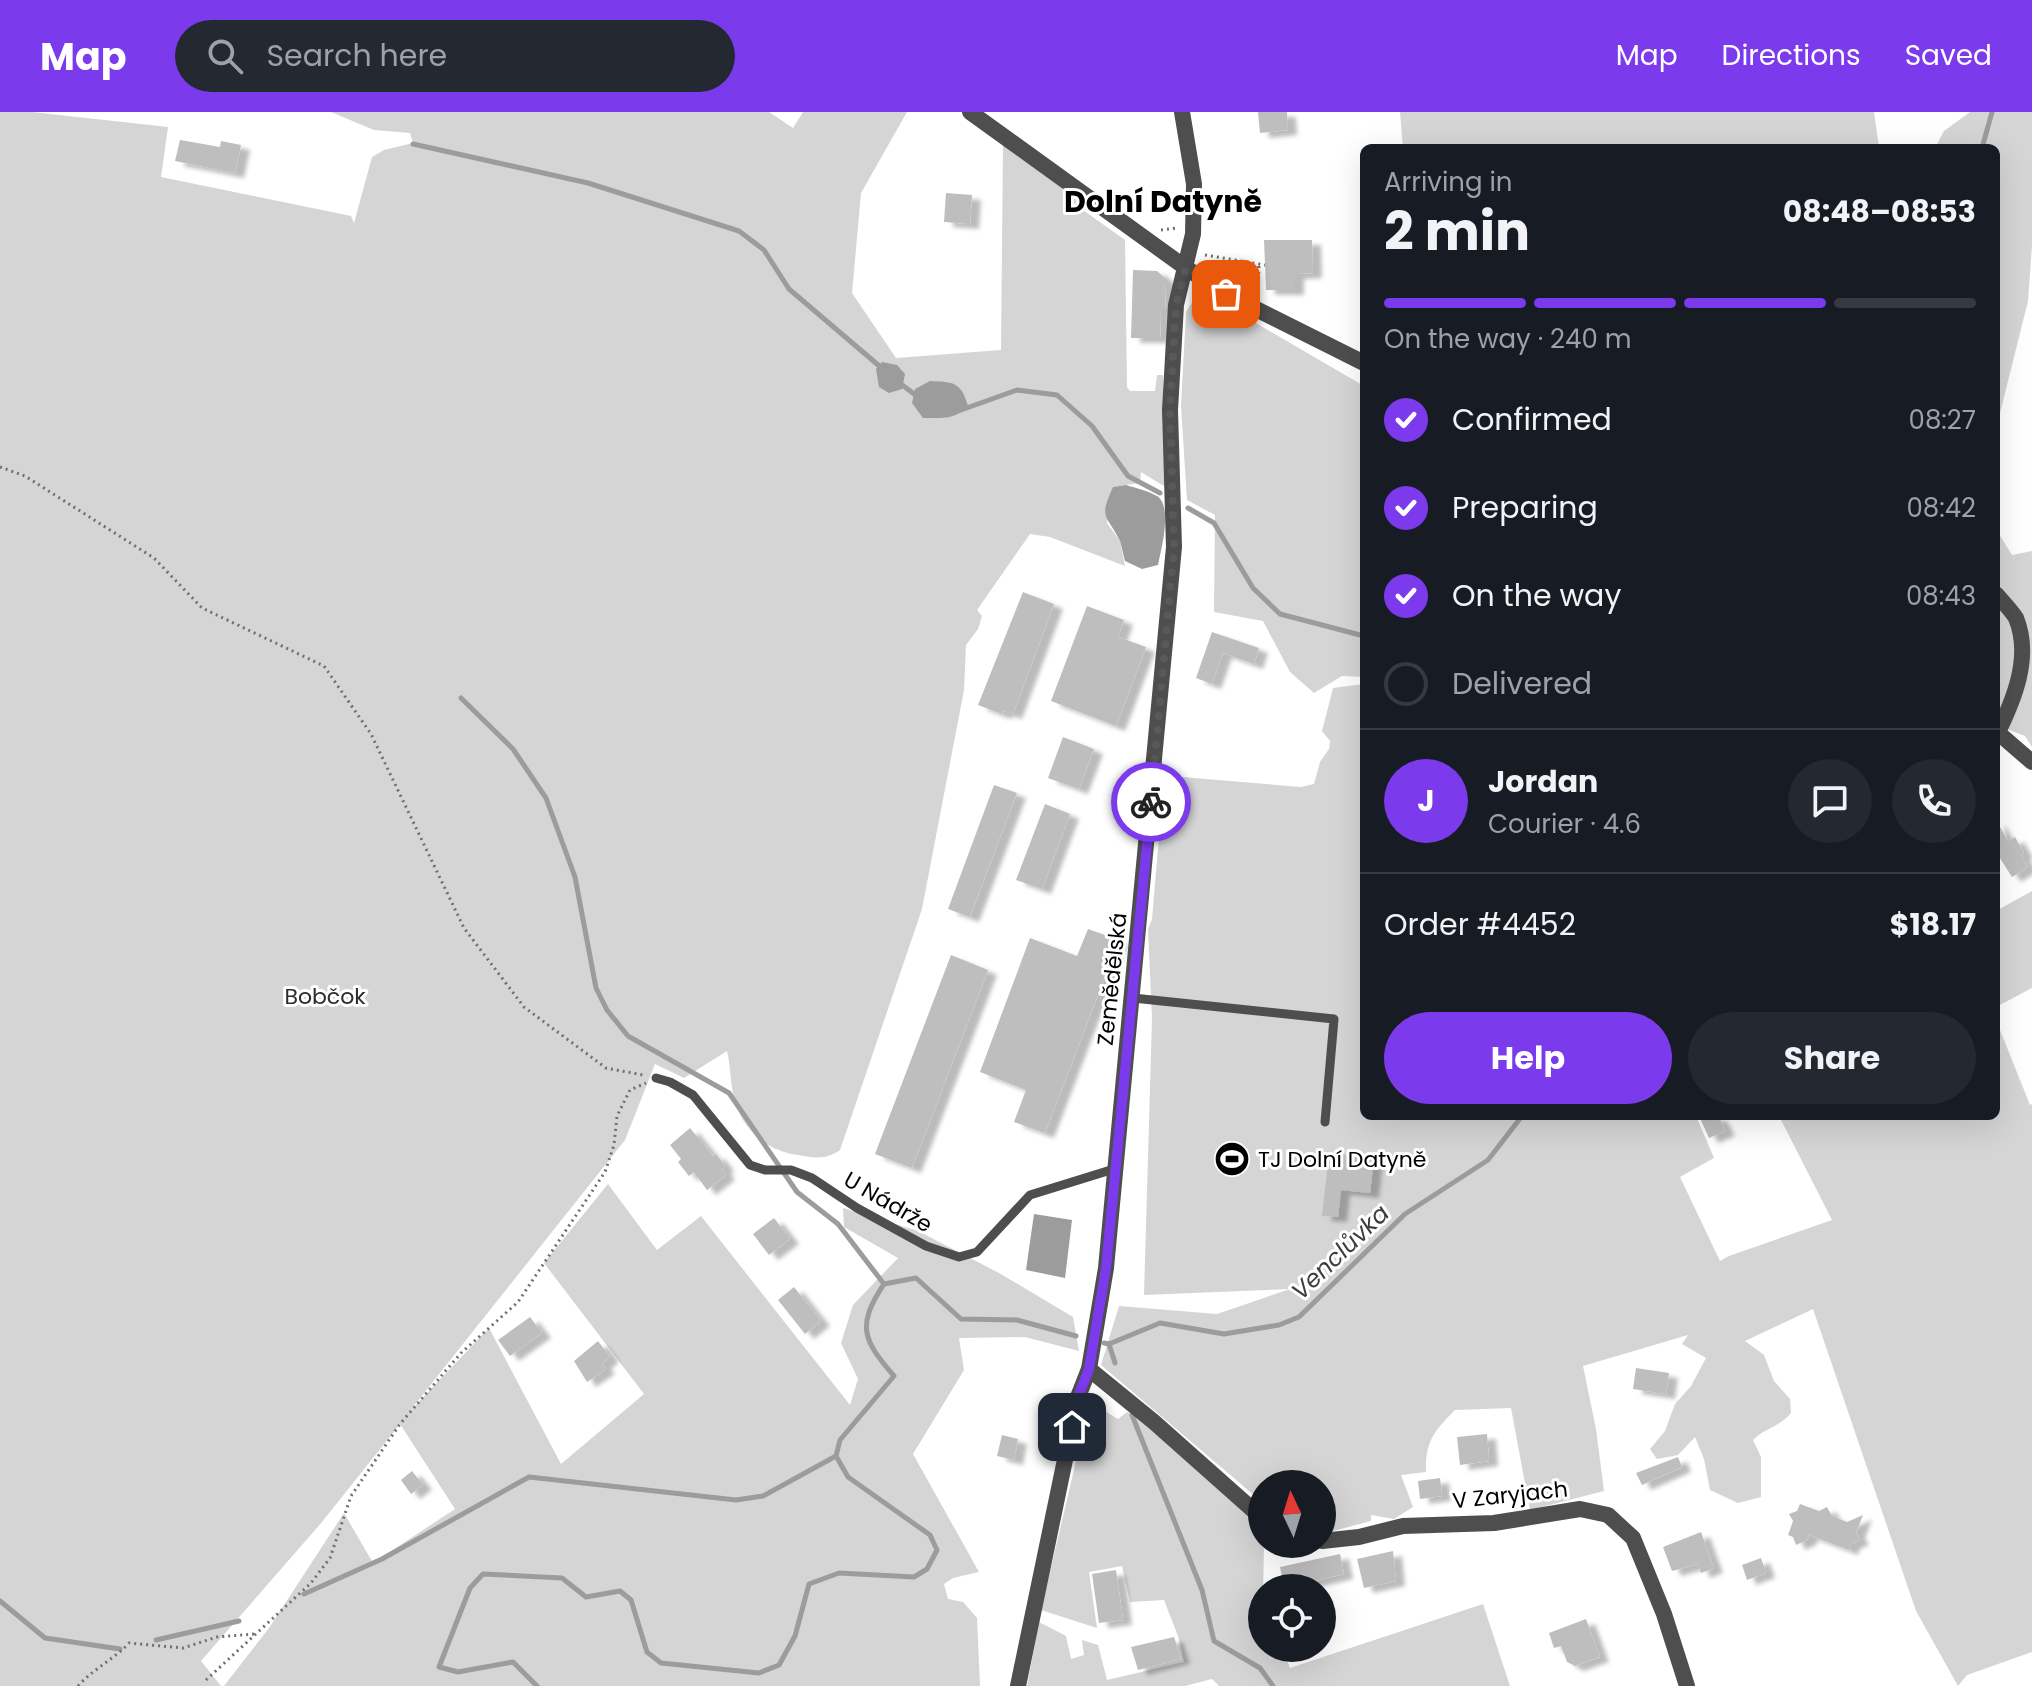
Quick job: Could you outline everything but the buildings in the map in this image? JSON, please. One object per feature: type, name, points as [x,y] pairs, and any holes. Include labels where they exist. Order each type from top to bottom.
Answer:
[{"type":"street","points":[[970,112],[1137,233],[1188,260],[1226,294],[1360,361]]},
{"type":"street","name":"Zemědělská","points":[[1018,1686],[1078,1397],[1089,1369],[1106,1268],[1174,547],[1171,400],[1176,305],[1188,260],[1194,184],[1182,112]]},
{"type":"street","points":[[2000,599],[2016,618],[2026,639],[2027,659],[2016,696],[2000,728]]},
{"type":"street","points":[[2000,737],[2032,762]]},
{"type":"street","points":[[1089,1369],[1248,1506]]},
{"type":"street","name":"V Zaryjach","points":[[1336,1539],[1403,1526],[1494,1523],[1580,1509],[1608,1515],[1633,1538],[1664,1614],[1687,1686]]},
{"type":"lane","points":[[1133,998],[1334,1019],[1325,1122]]},
{"type":"lane","name":"U Nádrže","points":[[656,1078],[693,1095],[750,1165],[765,1170],[791,1170],[812,1178],[857,1208],[926,1246],[959,1257],[977,1252],[1030,1195],[1114,1169]]},
{"type":"path","points":[[1137,233],[1193,226]]},
{"type":"path","points":[[1188,260],[1265,265]]},
{"type":"path","points":[[1258,310],[1259,264]]},
{"type":"path","points":[[0,467],[25,476],[154,558],[202,608],[324,666],[371,734],[464,928],[524,1007],[606,1068],[656,1078]]},
{"type":"path","points":[[206,1680],[311,1583],[330,1558],[351,1496],[400,1424],[461,1353],[518,1302],[605,1172],[614,1145],[617,1116],[630,1090],[656,1078]]},
{"type":"path","points":[[78,1686],[89,1673],[112,1660],[129,1643],[183,1648],[217,1637],[254,1634]]},
{"type":"green space","name":"Bobčok","points":[[0,112],[32,112],[168,127],[161,177],[351,216],[354,223],[372,157],[384,150],[413,143],[410,133],[374,130],[331,112],[769,112],[793,128],[803,112],[907,112],[861,193],[852,293],[896,358],[1001,350],[1003,145],[1085,205],[1083,210],[1125,240],[1127,387],[1130,391],[1155,391],[1157,375],[1163,375],[1167,488],[1141,472],[1140,483],[1113,487],[1107,523],[1120,541],[1125,566],[1050,537],[1030,534],[977,610],[982,616],[978,629],[966,645],[964,690],[922,909],[840,1150],[825,1157],[804,1156],[787,1153],[758,1138],[739,1112],[733,1095],[727,1051],[684,1078],[655,1064],[625,1140],[409,1412],[489,1328],[561,1464],[644,1394],[544,1263],[608,1184],[657,1250],[701,1216],[850,1405],[858,1379],[841,1343],[853,1305],[898,1258],[844,1227],[843,1208],[918,1231],[999,1273],[1073,1317],[1079,1351],[1025,1337],[959,1338],[964,1370],[913,1454],[979,1572],[953,1578],[944,1584],[948,1599],[963,1602],[977,1618],[980,1686],[224,1686],[269,1628],[344,1513],[373,1563],[455,1509],[400,1424],[322,1522],[201,1661],[221,1686],[0,1686]]},
{"type":"green space","points":[[1400,112],[1874,112],[1879,144],[1403,144]]},
{"type":"green space","points":[[1970,112],[2032,112],[2032,246],[2028,301],[2000,413],[2000,144],[1937,144],[1944,131]]},
{"type":"green space","points":[[1206,294],[1360,384],[1360,677],[1342,676],[1314,693],[1290,672],[1263,621],[1214,612],[1215,515],[1187,500],[1181,406],[1186,312],[1195,298]]},
{"type":"green space","points":[[2000,536],[2012,555],[2032,551],[2032,747],[2025,736],[2000,727]]},
{"type":"green space","points":[[1360,685],[1360,1120],[1698,1120],[1714,1158],[1680,1177],[1720,1261],[1832,1220],[1781,1120],[2000,1120],[2000,1030],[2032,1104],[2032,1652],[1967,1675],[1958,1686],[1916,1611],[1813,1309],[1745,1341],[1764,1355],[1774,1381],[1790,1399],[1791,1413],[1753,1440],[1761,1457],[1761,1497],[1738,1503],[1710,1490],[1704,1459],[1695,1437],[1678,1455],[1657,1459],[1650,1449],[1665,1431],[1675,1404],[1691,1386],[1706,1358],[1682,1344],[1688,1335],[1583,1366],[1604,1491],[1530,1510],[1511,1408],[1455,1410],[1432,1438],[1426,1472],[1401,1475],[1413,1507],[1394,1519],[1371,1515],[1371,1521],[1336,1530],[1336,1470],[1248,1470],[1248,1490],[1101,1365],[1119,1306],[1217,1314],[1290,1289],[1144,1295],[1152,1019],[1148,929],[1152,919],[1166,779],[1182,777],[1301,787],[1314,784],[1320,762],[1329,749],[1330,741],[1322,731],[1333,688]]},
{"type":"green space","points":[[2032,891],[2032,988],[2000,1005],[2000,909]]},
{"type":"green space","points":[[1090,1402],[1118,1419],[1127,1412],[1150,1423],[1248,1513],[1248,1558],[1264,1558],[1263,1574],[1248,1574],[1248,1662],[1288,1662],[1290,1668],[1308,1662],[1336,1662],[1336,1653],[1483,1604],[1510,1686],[1219,1686],[1212,1679],[1185,1686],[1027,1686],[1039,1622],[1066,1636],[1071,1659],[1084,1655],[1082,1640],[1098,1645],[1107,1680],[1184,1662],[1164,1600],[1130,1602],[1122,1566],[1089,1572],[1097,1628],[1041,1610]]},
{"type":"shaded area","points":[[882,362],[897,365],[905,374],[902,389],[889,393],[879,387],[876,369]]},
{"type":"shaded area","points":[[930,381],[955,385],[968,406],[953,416],[923,418],[912,403],[915,389]]},
{"type":"shaded area","points":[[1126,485],[1153,494],[1162,501],[1165,529],[1158,565],[1142,569],[1125,561],[1120,541],[1106,516],[1113,487]]},
{"type":"shaded area","points":[[1034,1214],[1072,1220],[1065,1278],[1026,1270]]},
{"type":"waterway","name":"Venclůvka","points":[[1983,144],[1992,112]]},
{"type":"waterway","points":[[413,144],[588,183],[739,231],[764,250],[789,289],[884,370]]},
{"type":"waterway","points":[[897,381],[918,397]]},
{"type":"waterway","points":[[961,410],[1017,390],[1057,395],[1092,426],[1128,476],[1160,493]]},
{"type":"waterway","points":[[1188,508],[1214,523],[1253,588],[1280,614],[1360,635]]},
{"type":"waterway","points":[[461,698],[513,749],[546,798],[575,877],[596,988],[607,1010],[628,1036],[729,1093],[797,1192],[838,1224],[884,1284]]},
{"type":"waterway","name":"Venclůvka","points":[[1104,1343],[1109,1344],[1160,1323],[1224,1334],[1279,1325],[1299,1317],[1405,1214],[1488,1160],[1519,1120]]},
{"type":"waterway","name":"Venclůvka","points":[[537,1686],[513,1662],[458,1672],[439,1667],[470,1588],[483,1574],[562,1578],[586,1597],[620,1591],[631,1600],[647,1652],[661,1663],[759,1673],[779,1665],[795,1636],[809,1584],[839,1573],[914,1577],[927,1569],[937,1550],[930,1535],[848,1477],[836,1456],[840,1440],[894,1376],[875,1352],[867,1332],[869,1311],[884,1284],[916,1278],[961,1319],[1017,1320],[1076,1336]]},
{"type":"waterway","points":[[1109,1344],[1115,1363]]},
{"type":"waterway","points":[[1132,1415],[1202,1590],[1214,1641],[1260,1668],[1273,1686]]},
{"type":"waterway","points":[[304,1594],[382,1559],[529,1477],[736,1500],[763,1496],[836,1456]]},
{"type":"waterway","points":[[0,1601],[45,1638],[120,1649]]},
{"type":"waterway","points":[[156,1640],[239,1621]]},
{"type":"way so far","points":[[1151,802],[1174,547],[1170,410],[1176,305],[1186,268],[1226,294]]},
{"type":"place","name":"TJ Dolní Datyně","points":[[1232,1159]]},
{"type":"district","name":"Dolní Datyně","points":[[1163,201]]},
{"type":"route","points":[[1072,1427],[1078,1397],[1089,1369],[1106,1268],[1151,802]]}]
